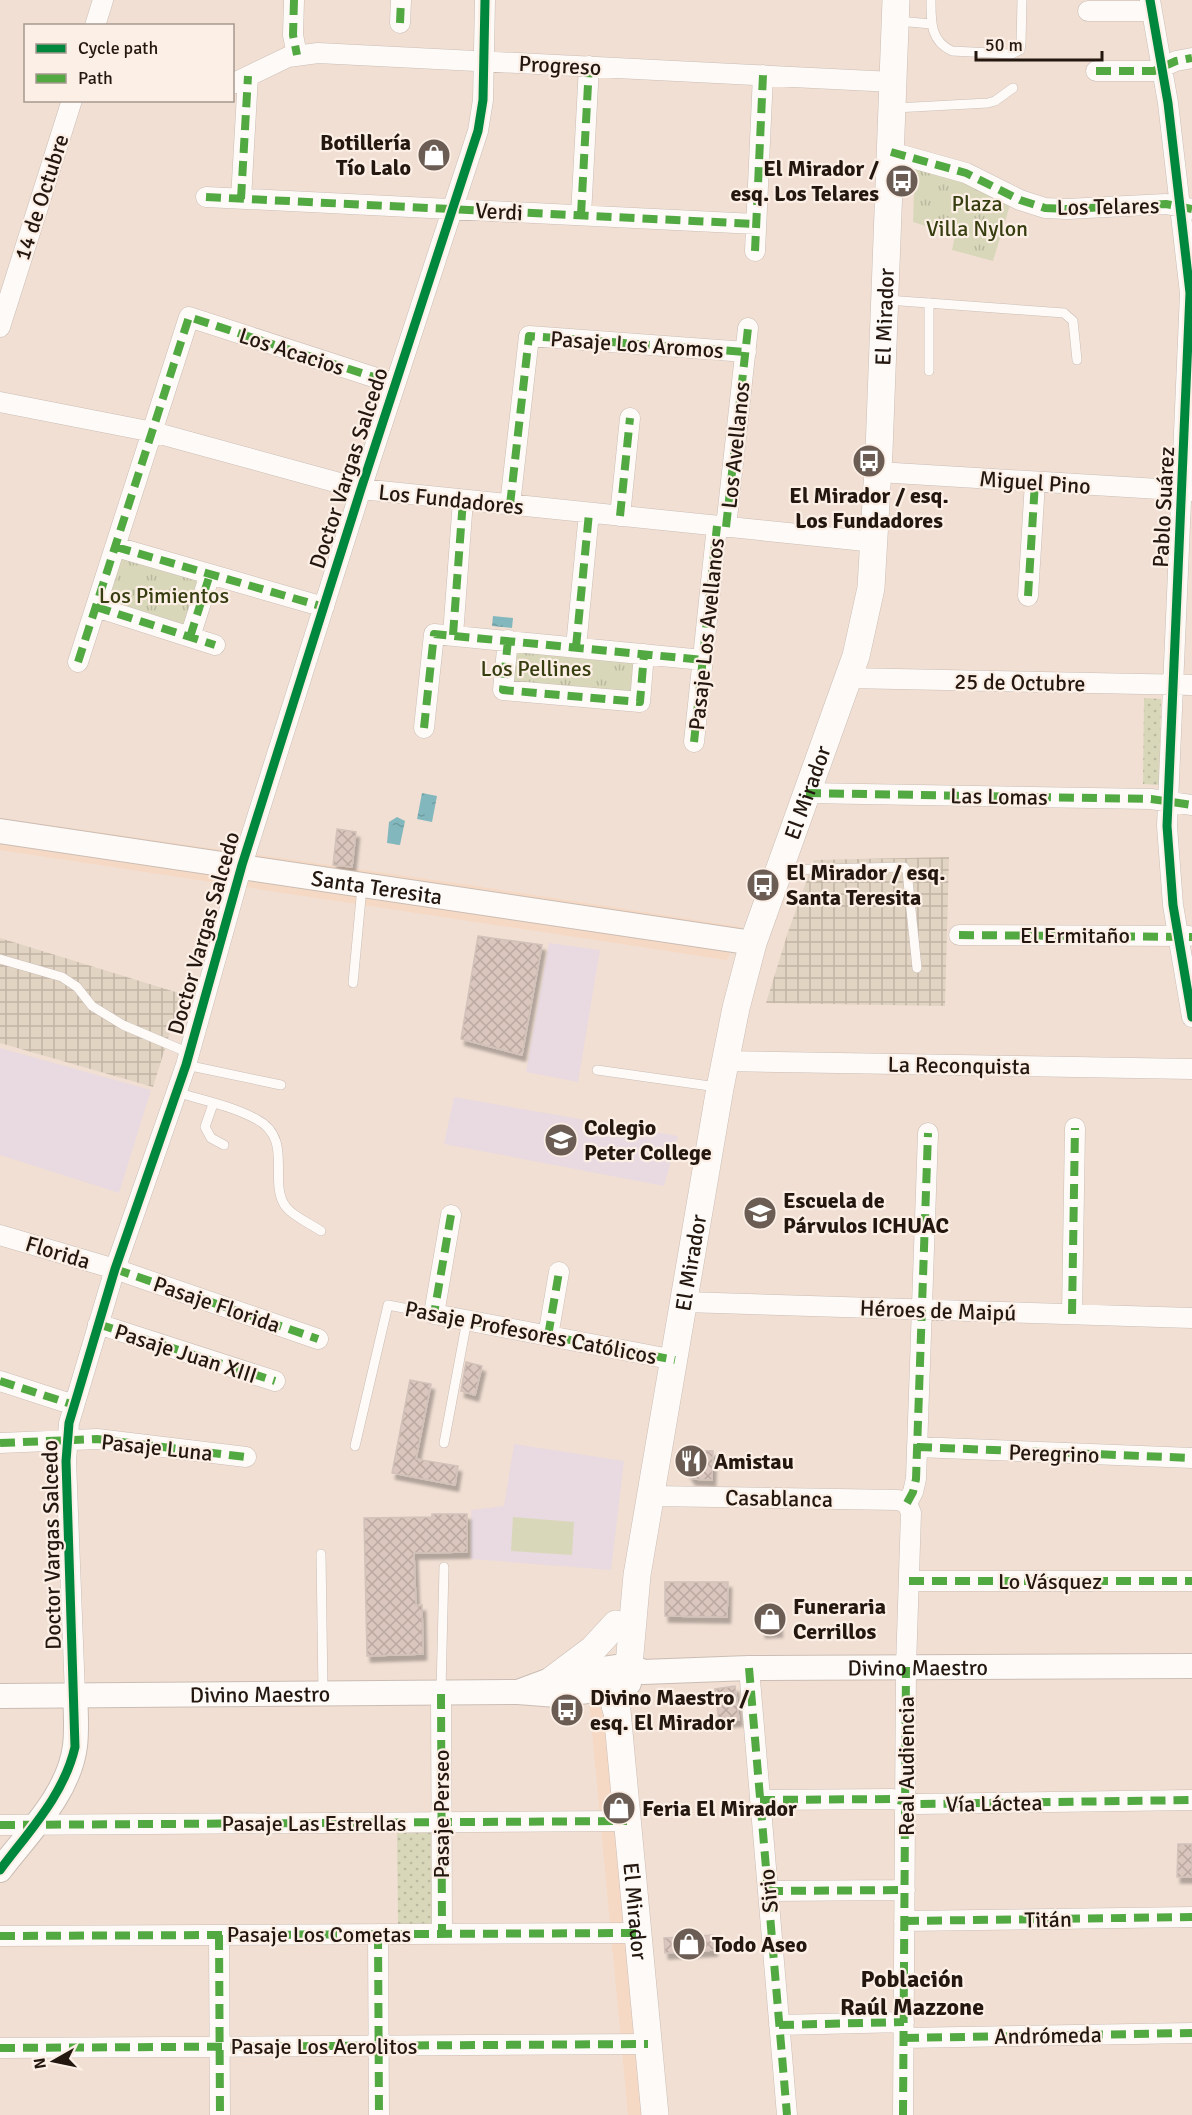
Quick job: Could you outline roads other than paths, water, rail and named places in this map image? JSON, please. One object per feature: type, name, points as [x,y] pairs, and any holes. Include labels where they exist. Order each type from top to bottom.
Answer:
[{"type":"main road","name":"El Mirador","points":[[622,1681],[637,1575],[725,1061],[753,942],[848,678],[867,610],[875,542],[896,10]]},
{"type":"main road","name":"El Mirador","points":[[637,1575],[625,1596],[616,1624],[622,1681],[627,1821],[656,2115]]},
{"type":"main road","points":[[553,1679],[593,1649],[616,1624]]},
{"type":"street","points":[[96,24],[103,0]]},
{"type":"street","points":[[294,0],[293,35],[297,55]]},
{"type":"street","points":[[400,23],[402,0]]},
{"type":"street","name":"Doctor Vargas Salcedo","points":[[0,1870],[62,1786],[72,1761],[75,1740],[75,1695],[67,1441],[74,1405],[115,1269],[187,1059],[242,865],[361,489],[478,131],[483,100],[485,0]]},
{"type":"street","points":[[1088,11],[1151,5]]},
{"type":"street","name":"Pablo Suárez","points":[[1151,5],[1187,208],[1191,348],[1183,685],[1168,802],[1169,873],[1185,936],[1192,1017]]},
{"type":"street","name":"Progreso","points":[[240,80],[297,55],[318,53],[763,75],[893,95]]},
{"type":"street","points":[[1096,71],[1144,72],[1192,58]]},
{"type":"street","points":[[580,215],[589,66]]},
{"type":"street","points":[[755,251],[763,75]]},
{"type":"street","points":[[240,80],[241,199]]},
{"type":"street","name":"14 de Octubre","points":[[0,327],[71,102]]},
{"type":"street","name":"Los Telares","points":[[891,152],[966,173],[1020,200],[1045,208],[1166,204],[1187,208]]},
{"type":"street","name":"Verdi","points":[[206,197],[756,224]]},
{"type":"street","name":"Los Acacios","points":[[153,432],[189,318],[395,384]]},
{"type":"street","name":"Los Avellanos","points":[[722,527],[748,328]]},
{"type":"street","name":"Pasaje Los Aromos","points":[[510,505],[529,336],[746,352]]},
{"type":"street","name":"Los Fundadores","points":[[0,402],[153,432],[361,489],[875,542]]},
{"type":"street","points":[[620,516],[630,418]]},
{"type":"street","points":[[78,662],[153,432]]},
{"type":"street","name":"Miguel Pino","points":[[878,472],[1187,491]]},
{"type":"street","points":[[1028,596],[1035,482]]},
{"type":"street","points":[[453,635],[463,500]]},
{"type":"street","points":[[576,647],[589,513]]},
{"type":"street","name":"Pasaje Los Avellanos","points":[[694,742],[722,527]]},
{"type":"street","points":[[116,547],[324,607]]},
{"type":"street","points":[[190,637],[210,574]]},
{"type":"street","points":[[96,607],[215,645]]},
{"type":"street","points":[[424,728],[434,634],[703,660]]},
{"type":"street","points":[[508,640],[503,690],[640,702],[644,654]]},
{"type":"street","name":"25 de Octubre","points":[[848,678],[1183,685]]},
{"type":"street","name":"Las Lomas","points":[[806,793],[1151,799],[1192,805]]},
{"type":"street","name":"Santa Teresita","points":[[0,831],[753,942]]},
{"type":"street","name":"El Ermitaño","points":[[959,935],[1185,936]]},
{"type":"street","name":"La Reconquista","points":[[725,1061],[1192,1069]]},
{"type":"street","points":[[1072,1314],[1075,1128]]},
{"type":"street","name":"Real Audiencia","points":[[903,2115],[906,1667],[910,1514],[907,1503],[915,1486],[928,1133]]},
{"type":"street","points":[[434,1314],[451,1215]]},
{"type":"street","name":"Florida","points":[[0,1235],[115,1269]]},
{"type":"street","name":"Pasaje Florida","points":[[115,1269],[318,1339]]},
{"type":"street","points":[[548,1336],[559,1272]]},
{"type":"street","name":"Héroes de Maipú","points":[[685,1302],[1192,1318]]},
{"type":"street","name":"Pasaje Profesores Católicos","points":[[434,1314],[675,1360]]},
{"type":"street","name":"Pasaje Juan XIII","points":[[98,1324],[275,1381]]},
{"type":"street","points":[[0,1381],[74,1405]]},
{"type":"street","name":"Pasaje Luna","points":[[0,1443],[97,1439],[246,1457]]},
{"type":"street","name":"Peregrino","points":[[916,1447],[1192,1458]]},
{"type":"street","name":"Casablanca","points":[[651,1496],[898,1500],[907,1503]]},
{"type":"street","name":"Lo Vásquez","points":[[909,1581],[1192,1581]]},
{"type":"street","name":"Divino Maestro","points":[[0,1696],[518,1692],[557,1695],[622,1681],[749,1668],[1192,1666]]},
{"type":"street","name":"Sirio","points":[[749,1668],[787,2115]]},
{"type":"street","name":"Divino Maestro","points":[[518,1692],[553,1679],[622,1681]]},
{"type":"street","name":"Pasaje Perseo","points":[[441,1694],[441,1934]]},
{"type":"street","name":"Vía Láctea","points":[[760,1800],[892,1799],[918,1804],[1192,1800]]},
{"type":"street","name":"Pasaje Las Estrellas","points":[[0,1825],[627,1821]]},
{"type":"street","points":[[768,1891],[905,1890]]},
{"type":"street","name":"Titán","points":[[904,1921],[1192,1917]]},
{"type":"street","name":"Pasaje Los Cometas","points":[[0,1936],[638,1933]]},
{"type":"street","points":[[378,1934],[379,2115]]},
{"type":"street","points":[[219,1935],[220,2115]]},
{"type":"street","name":"Andrómeda","points":[[779,2025],[904,2030],[1192,2033]]},
{"type":"street","name":"Pasaje Los Aerolitos","points":[[0,2048],[648,2044]]},
{"type":"lane","points":[[932,0],[931,24],[938,42],[952,51],[1017,52],[1021,43],[1022,0]]},
{"type":"lane","points":[[896,10],[931,24]]},
{"type":"lane","points":[[893,95],[988,103],[994,102],[1013,88]]},
{"type":"lane","points":[[885,300],[1064,313],[1073,321],[1077,360]]},
{"type":"lane","points":[[929,303],[929,371]]},
{"type":"lane","points":[[778,871],[904,867],[907,871],[917,968]]},
{"type":"lane","points":[[353,984],[359,904],[363,884]]},
{"type":"lane","points":[[0,959],[62,977],[77,987],[92,1006],[187,1059],[280,1085]]},
{"type":"lane","points":[[597,1071],[720,1088]]},
{"type":"lane","points":[[176,1092],[257,1119],[273,1134],[280,1156],[281,1196],[287,1208],[321,1231]]},
{"type":"lane","points":[[213,1104],[205,1127],[207,1135],[224,1146]]},
{"type":"lane","name":"Pasaje Profesores Católicos","points":[[355,1446],[388,1305],[434,1314]]},
{"type":"lane","points":[[444,1443],[467,1320]]},
{"type":"lane","points":[[321,1554],[323,1694]]},
{"type":"lane","points":[[441,1694],[444,1567]]},
{"type":"water","points":[[493,616],[513,618],[512,628],[492,626]]},
{"type":"water","points":[[422,793],[437,796],[432,822],[417,819]]},
{"type":"water","points":[[397,817],[405,821],[400,845],[387,843],[389,822]]},
{"type":"place","name":"Botillería Tío Lalo","points":[[434,155]]},
{"type":"place","name":"El Mirador / esq. Los Telares","points":[[902,181]]},
{"type":"place","name":"El Mirador / esq. Los Fundadores","points":[[869,461]]},
{"type":"place","name":"El Mirador / esq. Santa Teresita","points":[[763,885]]},
{"type":"place","name":"Colegio Peter College","points":[[561,1140]]},
{"type":"place","name":"Escuela de Párvulos ICHUAC","points":[[760,1213]]},
{"type":"place","name":"Amistau","points":[[691,1461]]},
{"type":"place","name":"Funeraria Cerrillos","points":[[770,1619]]},
{"type":"place","name":"Divino Maestro / esq. El Mirador","points":[[567,1710]]},
{"type":"place","name":"Feria El Mirador","points":[[619,1808]]},
{"type":"place","name":"Todo Aseo","points":[[689,1944]]},
{"type":"district","name":"Población Raúl Mazzone","points":[[912,1993]]},
{"type":"park label","name":"Plaza Villa Nylon","points":[[977,216]]},
{"type":"park label","name":"Los Pimientos","points":[[164,595]]},
{"type":"park label","name":"Los Pellines","points":[[536,668]]}]
